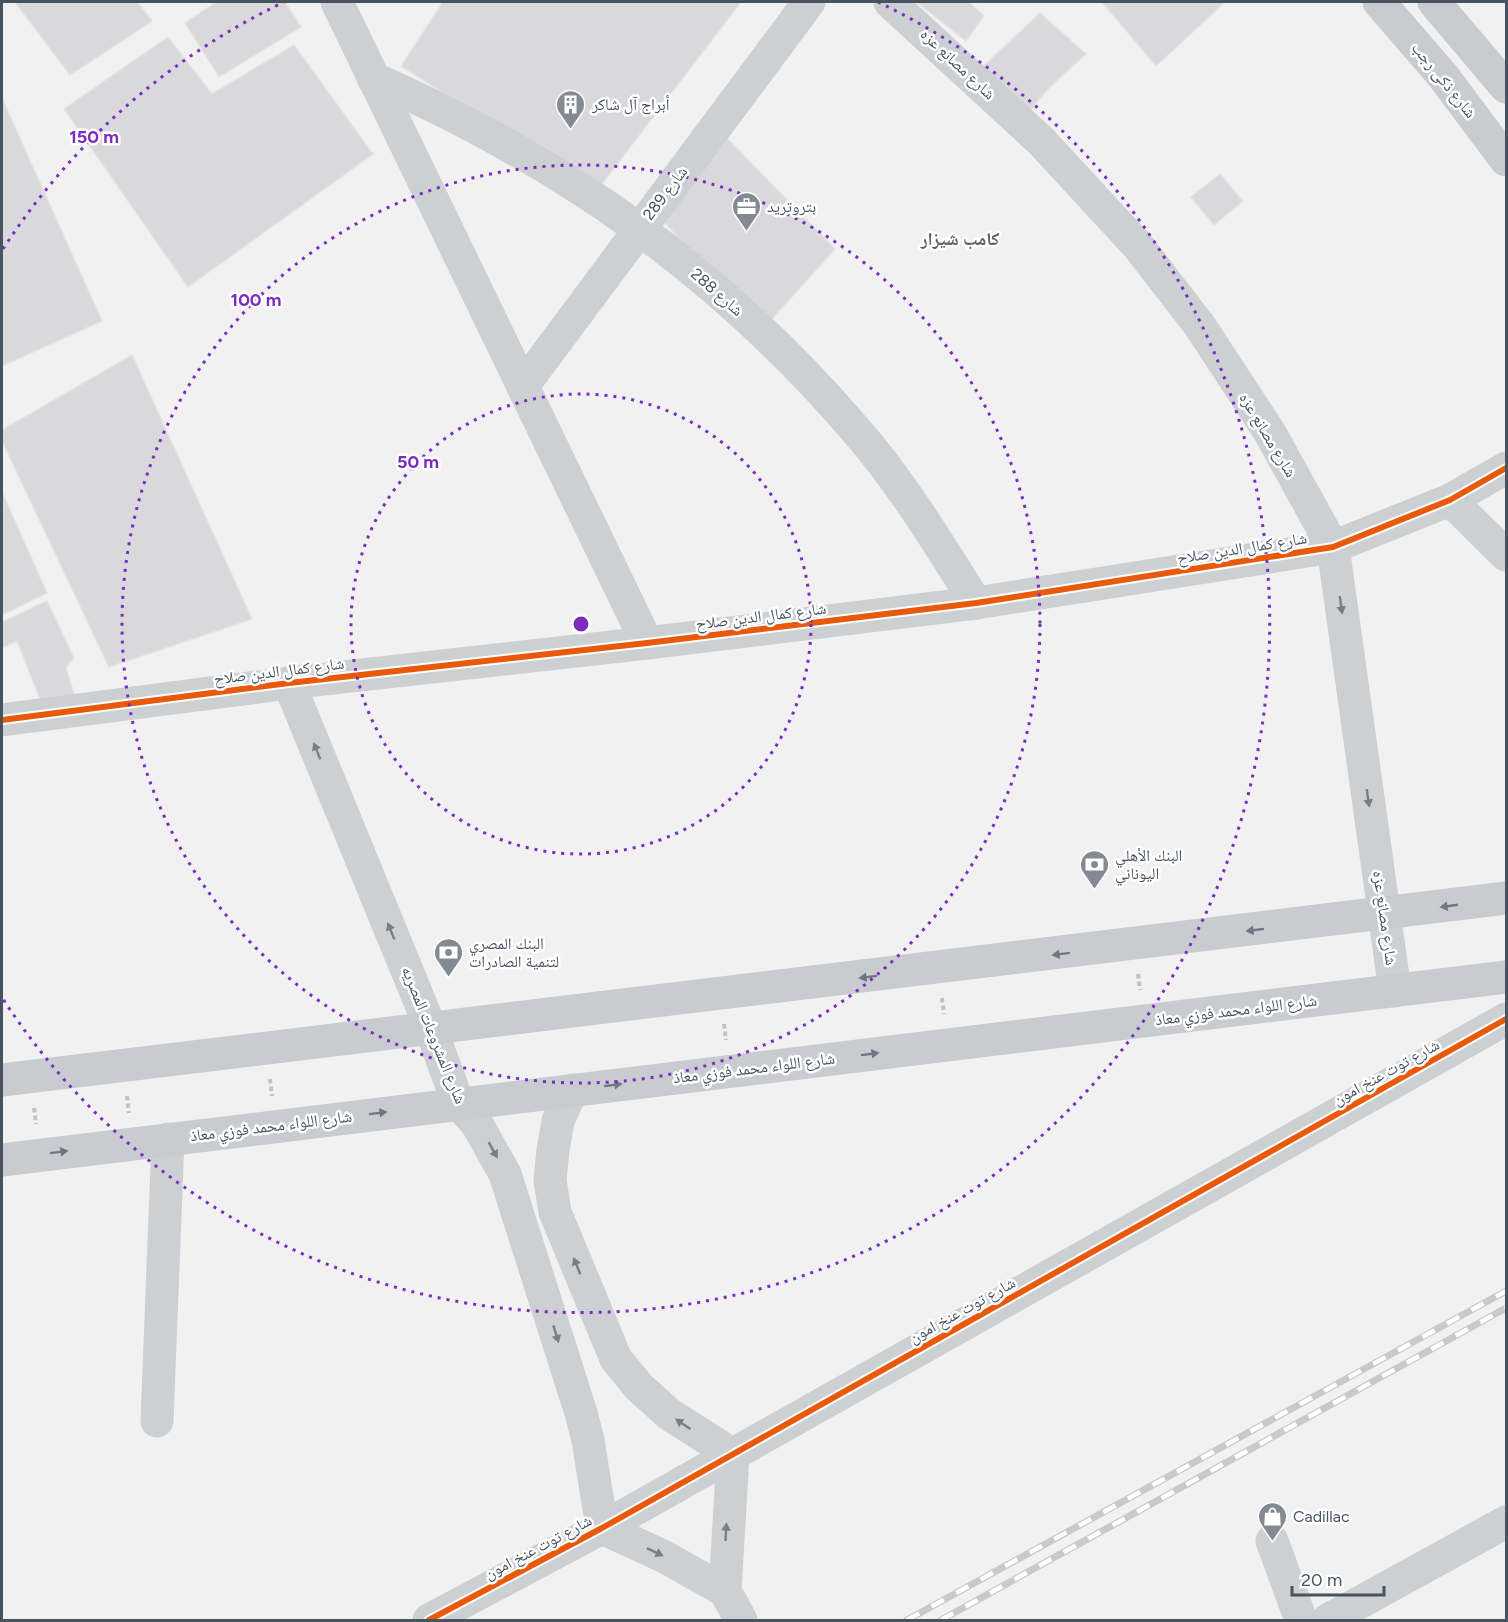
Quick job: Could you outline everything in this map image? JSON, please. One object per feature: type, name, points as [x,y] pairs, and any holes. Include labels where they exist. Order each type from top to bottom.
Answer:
[{"type":"main road","name":"شارع ذكى رجب","points":[[1379,2],[1443,76],[1506,160]]},
{"type":"main road","points":[[1434,2],[1506,87]]},
{"type":"main road","points":[[1443,76],[1476,49]]},
{"type":"main road","points":[[16,1078],[1384,915],[1506,898]]},
{"type":"main road","name":"شارع اللواء محمد فوزي معاذ","points":[[2,1160],[1506,977]]},
{"type":"street","points":[[337,2],[647,643]]},
{"type":"street","name":"شارع 289","points":[[522,386],[809,2]]},
{"type":"street","name":"شارع مصانع عزه","points":[[891,2],[1042,142],[1138,246],[1200,326],[1264,423],[1333,547],[1395,991]]},
{"type":"street","name":"شارع 288","points":[[373,78],[501,139],[563,175],[705,279],[784,351],[855,429],[920,513],[976,603]]},
{"type":"street","name":"شارع كمال الدين صلاح","points":[[2,720],[289,683],[976,603],[1333,547],[1450,500],[1506,468]]},
{"type":"street","points":[[1450,500],[1506,555]]},
{"type":"street","name":"شارع المشروعات المصريه","points":[[289,683],[431,1029],[458,1103],[477,1124],[493,1150],[520,1219],[581,1413],[590,1449],[602,1528]]},
{"type":"street","name":"شارع توت عنخ امون","points":[[429,1620],[733,1455],[1506,1019]]},
{"type":"street","points":[[572,1090],[558,1121],[553,1150],[552,1191],[555,1212],[616,1359],[639,1387],[669,1414],[733,1455],[725,1591]]},
{"type":"street","points":[[157,1420],[168,1139]]},
{"type":"street","points":[[1328,1620],[1506,1522]]},
{"type":"street","points":[[602,1528],[664,1557],[725,1591],[741,1620]]},
{"type":"street","points":[[1272,1541],[1301,1620]]},
{"type":"path","points":[[1135,945],[1144,1021]]},
{"type":"path","points":[[938,968],[947,1045]]},
{"type":"path","points":[[720,994],[729,1071]]},
{"type":"path","points":[[266,1049],[276,1126]]},
{"type":"path","points":[[123,1065],[133,1143]]},
{"type":"path","points":[[16,1078],[39,1155]]},
{"type":"building","points":[[15,2],[137,2],[152,21],[70,75]]},
{"type":"building","points":[[216,2],[285,2],[301,27],[219,77],[185,23]]},
{"type":"building","name":"أبراج آل شاكر","points":[[443,2],[741,2],[596,192],[401,66]]},
{"type":"building","points":[[917,2],[969,2],[984,16],[966,41]]},
{"type":"building","points":[[1102,2],[1225,2],[1156,66]]},
{"type":"building","points":[[1040,13],[1086,54],[1048,89],[1027,114],[972,77]]},
{"type":"building","points":[[168,37],[212,94],[294,45],[373,154],[188,287],[64,109]]},
{"type":"building","points":[[2,98],[102,321],[2,366]]},
{"type":"building","name":"بتروتريد","points":[[721,132],[835,249],[762,330],[658,215]]},
{"type":"building","points":[[1220,174],[1243,201],[1214,225],[1191,197]]},
{"type":"building","points":[[132,355],[252,619],[109,667],[2,441],[2,430]]},
{"type":"building","points":[[2,492],[47,593],[2,615]]},
{"type":"building","points":[[47,601],[74,658],[66,668],[75,697],[44,709],[17,641],[2,648],[2,622]]},
{"type":"railway","points":[[907,1620],[1506,1291]]},
{"type":"railway","points":[[941,1620],[1506,1308]]},
{"type":"cycle path","points":[[2,720],[289,683],[976,603],[1333,547],[1450,500],[1506,468]]},
{"type":"cycle path","points":[[429,1620],[602,1528],[1506,1019]]},
{"type":"place","name":"أبراج آل شاكر","points":[[571,130]]},
{"type":"place","name":"بتروتريد","points":[[746,232]]},
{"type":"place","name":"البنك الأهلي اليوناني","points":[[1094,890]]},
{"type":"place","name":"البنك المصري لتنمية الصادرات","points":[[448,978]]},
{"type":"place","name":"Cadillac","points":[[1272,1542]]},
{"type":"district","name":"كامب شيزار","points":[[960,239]]}]
